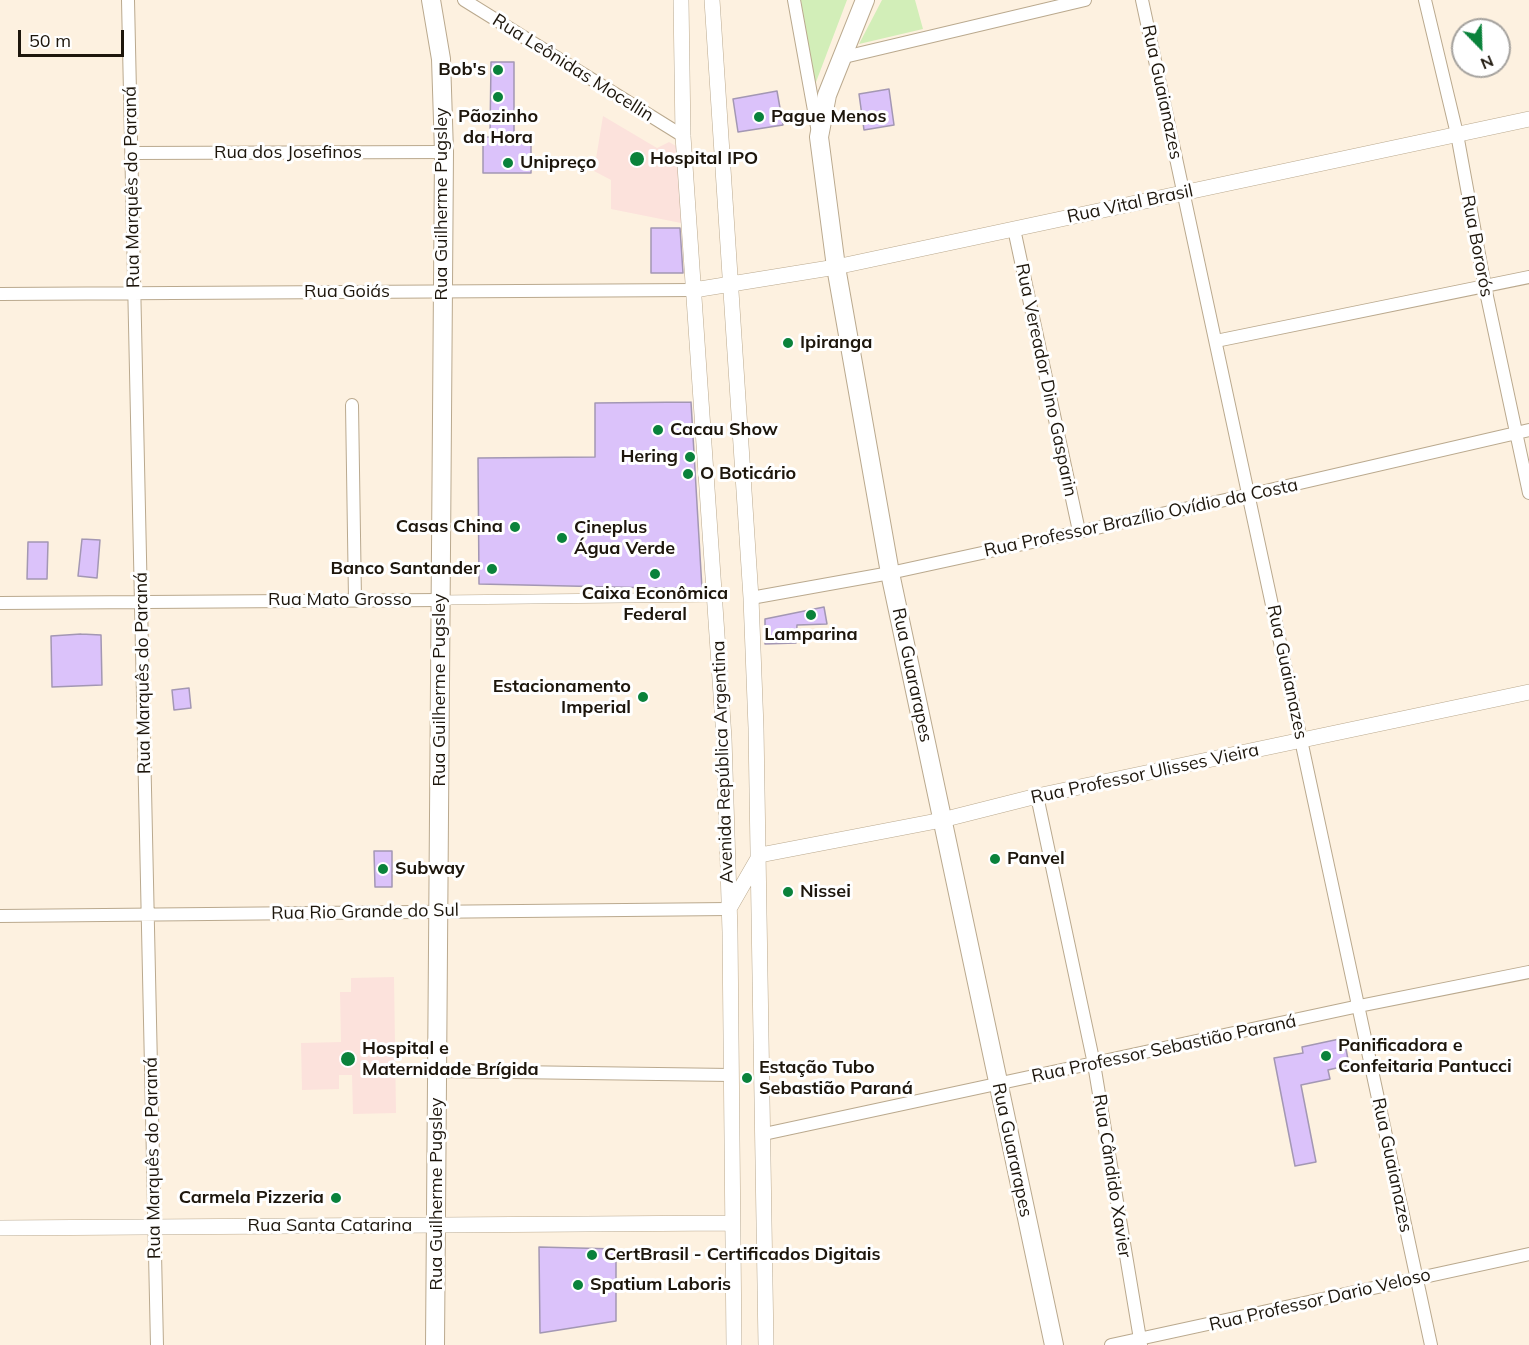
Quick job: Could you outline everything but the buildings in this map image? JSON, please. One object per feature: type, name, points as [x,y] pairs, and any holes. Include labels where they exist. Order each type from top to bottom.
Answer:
[{"type":"main road","name":"Rua Guilherme Pugsley","points":[[431,0],[441,59],[444,152],[435,1345]]},
{"type":"main road","points":[[819,137],[827,95],[864,0]]},
{"type":"main road","name":"Rua Guararapes","points":[[819,137],[836,267],[890,573],[1054,1345]]},
{"type":"street","name":"Rua Marquês do Paraná","points":[[128,0],[157,1345]]},
{"type":"street","name":"Rua Leônidas Mocellin","points":[[464,0],[683,136]]},
{"type":"street","name":"Avenida República Argentina","points":[[681,0],[683,136],[724,738],[729,909],[734,1345]]},
{"type":"street","name":"Avenida República Argentina","points":[[712,0],[751,598],[760,855],[766,1345]]},
{"type":"street","name":"Rua Guararapes","points":[[794,0],[819,137]]},
{"type":"street","points":[[840,58],[1085,0]]},
{"type":"street","name":"Rua Guaianazes","points":[[1142,0],[1431,1345]]},
{"type":"street","name":"Rua Bororós","points":[[1425,0],[1457,134],[1485,287],[1529,493]]},
{"type":"street","name":"Rua Vital Brasil","points":[[693,290],[836,267],[1529,118]]},
{"type":"street","name":"Rua dos Josefinos","points":[[132,153],[444,152]]},
{"type":"street","name":"Rua Vereador Dino Gasparin","points":[[1014,229],[1079,531]]},
{"type":"street","points":[[1216,342],[1529,277]]},
{"type":"street","name":"Rua Goiás","points":[[0,294],[693,290]]},
{"type":"street","points":[[352,405],[355,600]]},
{"type":"street","name":"Rua Professor Brazílio Ovídio da Costa","points":[[751,598],[890,573],[1248,495],[1529,430]]},
{"type":"street","name":"Rua Mato Grosso","points":[[0,603],[716,597]]},
{"type":"street","name":"Rua Professor Ulisses Vieira","points":[[760,855],[942,820],[1037,796],[1529,692]]},
{"type":"street","name":"Rua Cândido Xavier","points":[[1037,796],[1094,1064],[1140,1343]]},
{"type":"street","points":[[729,909],[760,855]]},
{"type":"street","name":"Rua Rio Grande do Sul","points":[[0,916],[729,909]]},
{"type":"street","name":"Rua Professor Sebastião Paraná","points":[[764,1134],[998,1086],[1359,1006],[1529,972]]},
{"type":"street","points":[[438,1071],[731,1075]]},
{"type":"street","name":"Rua Santa Catarina","points":[[0,1228],[732,1223]]},
{"type":"street","name":"Rua Professor Dario Veloso","points":[[1111,1345],[1140,1343],[1415,1278],[1529,1254]]},
{"type":"shaded area","name":"Hospital IPO","points":[[603,116],[657,148],[669,142],[676,146],[686,224],[611,209],[611,180],[594,171]]},
{"type":"shaded area","name":"Hospital e Maternidade Brígida","points":[[394,977],[396,1113],[353,1114],[352,1075],[339,1075],[339,1089],[302,1090],[301,1043],[341,1042],[340,992],[351,992],[351,978]]},
{"type":"green space","points":[[801,0],[847,0],[813,90]]},
{"type":"green space","points":[[882,0],[915,0],[923,29],[859,44]]},
{"type":"place","name":"Bob's","points":[[498,70]]},
{"type":"place","name":"Pãozinho da Hora","points":[[498,97]]},
{"type":"place","name":"Pague Menos","points":[[759,117]]},
{"type":"place","name":"Hospital IPO","points":[[637,159]]},
{"type":"place","name":"Unipreço","points":[[508,163]]},
{"type":"place","name":"Ipiranga","points":[[788,343]]},
{"type":"place","name":"Cacau Show","points":[[658,430]]},
{"type":"place","name":"Hering","points":[[690,457]]},
{"type":"place","name":"O Boticário","points":[[688,474]]},
{"type":"place","name":"Casas China","points":[[515,527]]},
{"type":"place","name":"Cineplus Água Verde","points":[[562,538]]},
{"type":"place","name":"Banco Santander","points":[[492,569]]},
{"type":"place","name":"Caixa Econômica Federal","points":[[655,574]]},
{"type":"place","name":"Lamparina","points":[[811,615]]},
{"type":"place","name":"Estacionamento Imperial","points":[[643,697]]},
{"type":"place","name":"Panvel","points":[[995,859]]},
{"type":"place","name":"Subway","points":[[383,869]]},
{"type":"place","name":"Nissei","points":[[788,892]]},
{"type":"place","name":"Panificadora e Confeitaria Pantucci","points":[[1326,1056]]},
{"type":"place","name":"Hospital e Maternidade Brígida","points":[[348,1059]]},
{"type":"place","name":"Estação Tubo Sebastião Paraná","points":[[747,1078]]},
{"type":"place","name":"Carmela Pizzeria","points":[[336,1198]]},
{"type":"place","name":"CertBrasil - Certificados Digitais","points":[[592,1255]]},
{"type":"place","name":"Spatium Laboris","points":[[578,1285]]}]
